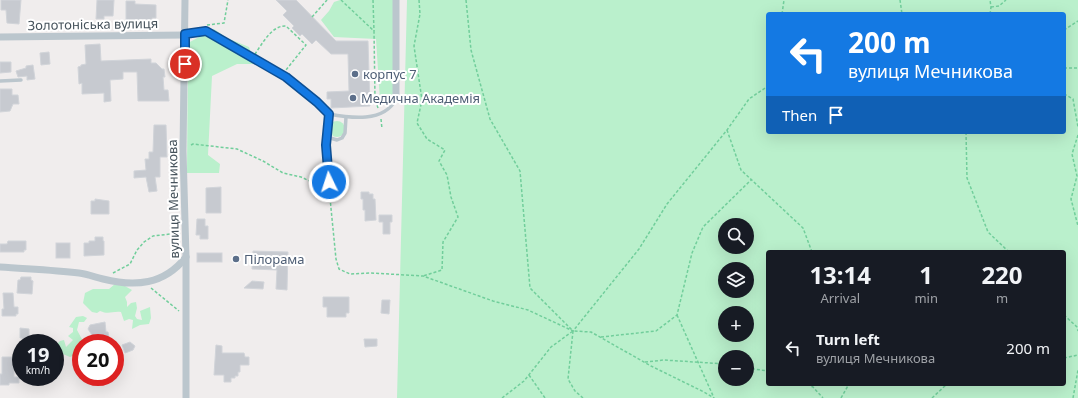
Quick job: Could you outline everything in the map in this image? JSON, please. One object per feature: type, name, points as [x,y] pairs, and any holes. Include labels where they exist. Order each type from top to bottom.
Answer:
[{"type":"street","name":"вулиця Мечникова","points":[[185,0],[183,151],[186,257],[186,398]]},
{"type":"street","points":[[396,0],[396,99]]},
{"type":"street","name":"Золотоніська вулиця","points":[[0,37],[185,34]]},
{"type":"street","points":[[0,267],[81,273],[102,279],[142,282],[154,281],[174,271],[186,257]]},
{"type":"lane","points":[[185,34],[206,31],[282,74],[317,102],[329,114],[346,117],[366,117],[390,108],[396,99]]},
{"type":"lane","points":[[0,81],[21,80]]},
{"type":"lane","points":[[329,114],[326,145],[329,182]]},
{"type":"lane","points":[[327,137],[337,140],[342,138],[345,133],[346,117]]},
{"type":"path","points":[[206,31],[208,25],[224,23],[228,0]]},
{"type":"path","points":[[312,17],[327,0]]},
{"type":"path","points":[[341,0],[374,31]]},
{"type":"path","points":[[373,0],[375,99],[380,113],[382,129]]},
{"type":"path","points":[[419,0],[420,14],[414,46],[422,100],[417,123],[427,139],[445,150],[439,161],[447,175],[451,197],[458,217],[443,242],[442,270],[423,276]]},
{"type":"path","points":[[466,0],[471,50],[490,119],[520,171],[530,288],[573,331]]},
{"type":"path","points":[[782,12],[784,0]]},
{"type":"path","points":[[900,0],[902,12]]},
{"type":"path","points":[[990,0],[992,7],[991,12]]},
{"type":"path","points":[[992,7],[999,6],[1006,0]]},
{"type":"path","points":[[1066,29],[1078,21]]},
{"type":"path","points":[[252,57],[271,32],[281,25],[286,26],[306,45],[282,74]]},
{"type":"path","points":[[1066,68],[1078,68]]},
{"type":"path","points":[[502,398],[524,381],[551,347],[573,331],[639,249],[666,204],[727,130],[749,99],[766,87]]},
{"type":"path","points":[[1066,95],[1073,99],[1078,127]]},
{"type":"path","points":[[727,130],[741,170],[803,228],[811,250]]},
{"type":"path","points":[[966,134],[967,178],[988,232],[1008,250]]},
{"type":"path","points":[[1078,135],[1072,154],[1077,176],[1071,199],[1078,226]]},
{"type":"path","points":[[183,151],[193,144],[237,149],[263,161],[283,173],[301,177],[316,184],[329,200]]},
{"type":"path","points":[[714,398],[677,315],[692,253],[703,227],[751,180]]},
{"type":"path","points":[[329,182],[329,200],[336,259],[339,269],[350,274],[371,273],[423,276],[493,301],[528,310],[573,331],[591,332],[714,398]]},
{"type":"path","points":[[102,279],[130,264],[137,250],[144,242],[153,236],[170,234],[185,223]]},
{"type":"path","points":[[142,282],[170,303],[186,318]]},
{"type":"path","points":[[600,337],[656,331],[677,315]]},
{"type":"path","points":[[1066,317],[1078,327],[1078,331]]},
{"type":"path","points":[[573,331],[568,379],[575,391],[583,398]]},
{"type":"path","points":[[1066,358],[1078,355]]},
{"type":"path","points":[[645,362],[664,360],[718,363]]},
{"type":"path","points":[[754,369],[766,371]]},
{"type":"path","points":[[1072,398],[1078,370]]},
{"type":"path","points":[[529,375],[546,398]]},
{"type":"path","points":[[811,386],[823,398]]},
{"type":"path","points":[[841,398],[848,386]]},
{"type":"path","points":[[932,398],[945,386]]},
{"type":"green space","points":[[340,0],[394,0],[393,98],[380,101],[376,39],[334,37],[321,20],[329,11],[334,2]]},
{"type":"green space","points":[[407,0],[1078,0],[1078,398],[397,398]]},
{"type":"green space","points":[[214,29],[227,38],[249,47],[255,64],[237,64],[212,76],[208,155],[220,164],[219,173],[187,173],[188,43]]},
{"type":"green space","points":[[337,121],[344,126],[345,129],[340,136],[337,137],[330,132],[329,129],[334,122]]},
{"type":"green space","points":[[115,284],[123,285],[132,290],[125,297],[127,307],[131,303],[136,302],[137,308],[135,316],[137,319],[142,320],[140,311],[150,307],[151,318],[149,324],[140,325],[132,329],[133,320],[129,319],[124,321],[121,312],[92,312],[83,303],[85,293],[93,289],[109,289]]},
{"type":"green space","points":[[83,316],[87,318],[84,322],[79,322],[77,330],[79,334],[72,334],[72,339],[68,336],[73,332],[73,328],[69,327],[76,317]]},
{"type":"green space","points":[[64,340],[66,347],[72,341],[72,356],[64,354]]},
{"type":"building","points":[[1,0],[21,0],[19,24],[7,23],[6,10],[1,10]]},
{"type":"building","points":[[97,0],[114,0],[113,16],[104,16],[104,19],[96,19]]},
{"type":"building","points":[[276,0],[296,0],[336,41],[368,41],[370,106],[331,108],[331,99],[327,99],[327,92],[349,91],[348,54],[331,54],[316,40],[312,44],[302,34],[300,36],[292,28],[294,26],[283,15],[287,11]]},
{"type":"building","points":[[126,1],[135,1],[135,4],[156,5],[156,18],[152,18],[152,20],[135,20],[135,22],[126,22]]},
{"type":"building","points":[[100,44],[101,61],[151,59],[151,63],[156,63],[164,69],[164,90],[168,90],[169,101],[138,101],[137,72],[123,72],[123,79],[110,80],[111,101],[104,102],[104,93],[82,94],[82,83],[79,84],[78,67],[86,64],[85,45]]},
{"type":"building","points":[[49,52],[50,64],[41,65],[40,53]]},
{"type":"building","points":[[0,62],[11,62],[11,72],[0,73]]},
{"type":"building","points":[[33,65],[35,79],[27,80],[27,76],[18,77],[16,71],[26,68],[26,66]]},
{"type":"building","points":[[0,89],[12,89],[12,95],[18,95],[19,104],[13,104],[10,111],[0,112]]},
{"type":"building","points":[[154,125],[166,125],[167,157],[160,157],[160,177],[155,177],[157,191],[149,192],[146,177],[134,178],[134,171],[146,170],[145,159],[149,159],[149,152],[153,152]]},
{"type":"building","points":[[221,187],[221,213],[206,213],[206,188]]},
{"type":"building","points":[[361,192],[369,192],[369,194],[373,194],[373,199],[375,199],[376,220],[365,221],[365,210],[363,210],[363,199],[361,199]]},
{"type":"building","points":[[95,199],[109,201],[109,214],[91,214],[91,201],[95,201]]},
{"type":"building","points":[[379,215],[392,215],[392,222],[390,222],[390,234],[383,234],[383,222],[379,222]]},
{"type":"building","points":[[197,219],[205,219],[205,226],[208,226],[208,239],[200,239],[200,235],[196,235]]},
{"type":"building","points":[[95,237],[103,237],[104,255],[84,256],[84,243],[95,241]]},
{"type":"building","points":[[8,241],[26,241],[26,250],[24,250],[24,252],[0,252],[0,244],[7,244]]},
{"type":"building","points":[[56,243],[70,243],[70,258],[56,258]]},
{"type":"building","points":[[253,251],[288,252],[287,290],[276,289],[277,270],[252,269]]},
{"type":"building","points":[[197,253],[222,253],[222,262],[197,262]]},
{"type":"building","points":[[21,277],[31,277],[31,280],[33,281],[32,294],[17,293],[18,280],[20,280]]},
{"type":"building","points":[[252,281],[264,282],[263,289],[244,288]]},
{"type":"building","points":[[3,293],[13,293],[14,307],[18,307],[18,314],[16,314],[16,316],[2,316],[2,309],[4,309]]},
{"type":"building","points":[[323,297],[349,297],[349,313],[346,313],[346,317],[327,317],[327,307],[323,307]]},
{"type":"building","points":[[382,300],[390,300],[389,314],[381,313]]},
{"type":"building","points":[[105,322],[106,332],[108,332],[108,334],[91,334],[88,329],[90,325]]},
{"type":"building","points":[[20,328],[29,329],[29,334],[20,334]]},
{"type":"building","points":[[364,339],[377,339],[377,346],[365,347]]},
{"type":"building","points":[[130,342],[135,346],[133,350],[125,353],[124,344]]},
{"type":"building","points":[[216,345],[222,346],[222,353],[244,353],[245,357],[249,357],[249,365],[240,365],[240,372],[238,372],[238,376],[231,378],[231,382],[224,382],[224,375],[214,375]]},
{"type":"building","points":[[2,357],[12,357],[12,383],[9,383],[9,385],[0,385],[0,374],[2,374]]},
{"type":"place","name":"корпус 7","points":[[355,74]]},
{"type":"place","name":"Медична Академія","points":[[353,98]]},
{"type":"place","name":"Пілорама","points":[[236,259]]},
{"type":"route","points":[[185,64],[185,34],[206,31],[286,77],[317,102],[329,114],[326,145],[329,182]]}]
